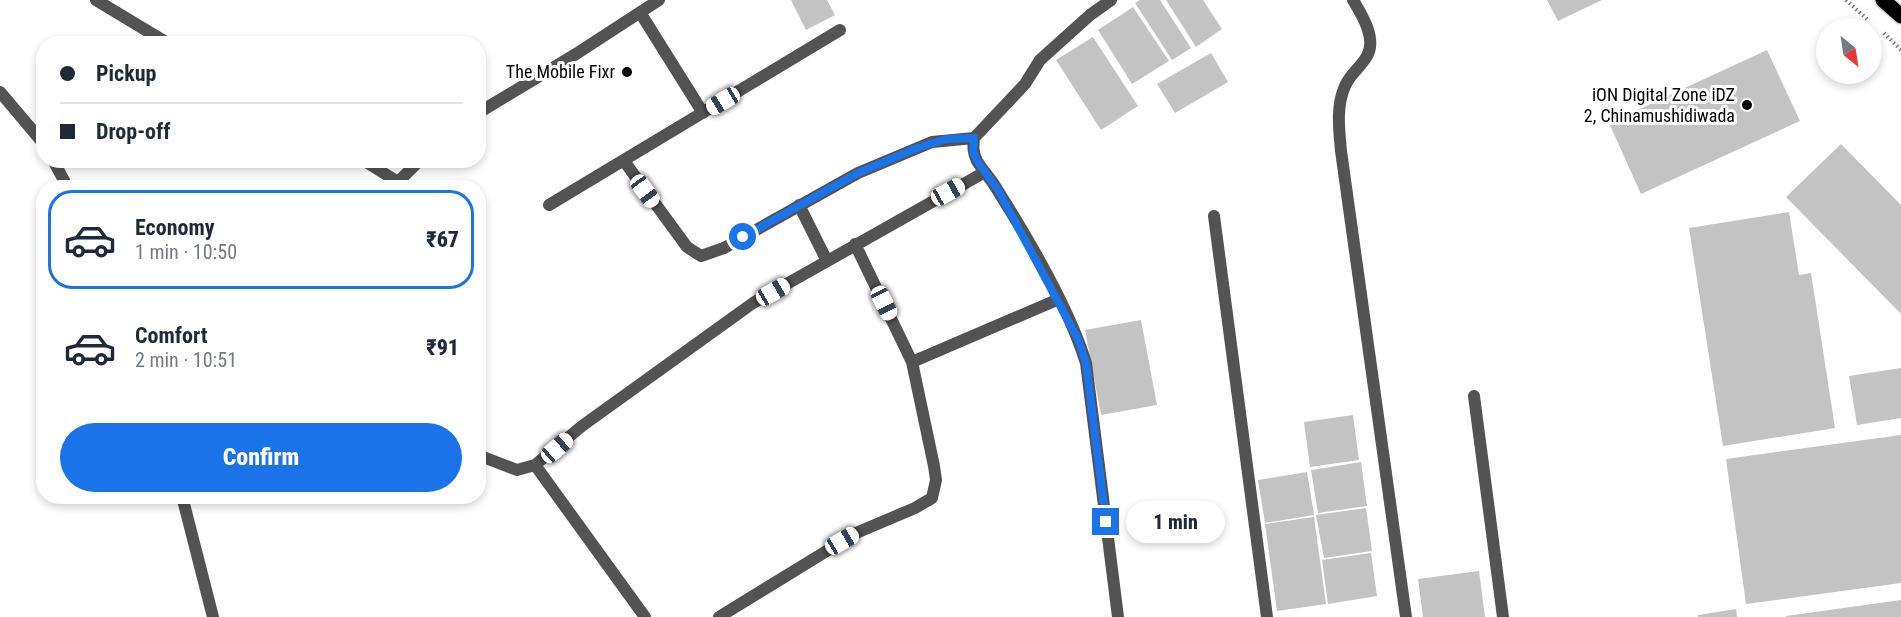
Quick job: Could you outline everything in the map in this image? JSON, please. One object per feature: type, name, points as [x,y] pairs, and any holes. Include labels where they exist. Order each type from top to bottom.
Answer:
[{"type":"main road","points":[[1883,0],[1901,16]]},
{"type":"street","points":[[96,0],[154,36]]},
{"type":"street","points":[[486,108],[641,14],[659,0]]},
{"type":"street","points":[[1111,0],[1090,15],[1040,60],[1024,84],[974,138],[973,152],[998,190],[1059,299],[1078,339],[1086,363],[1118,617]]},
{"type":"street","points":[[1353,0],[1366,24],[1369,45],[1368,54],[1350,76],[1342,95],[1339,124],[1341,151],[1406,617]]},
{"type":"street","points":[[641,14],[703,113]]},
{"type":"street","points":[[549,205],[840,30]]},
{"type":"street","points":[[0,93],[36,135]]},
{"type":"street","points":[[624,161],[687,247],[701,256],[724,248],[858,173],[932,142],[974,138]]},
{"type":"street","points":[[373,168],[389,180]]},
{"type":"street","points":[[400,180],[412,168]]},
{"type":"street","points":[[486,458],[517,470],[535,465],[582,426],[717,327],[855,244],[985,172]]},
{"type":"street","points":[[799,205],[827,261]]},
{"type":"street","points":[[1214,216],[1267,617]]},
{"type":"street","points":[[719,617],[856,533],[915,508],[932,498],[936,480],[934,466],[912,362],[855,244]]},
{"type":"street","points":[[912,362],[1059,299]]},
{"type":"street","points":[[1474,396],[1503,617]]},
{"type":"street","points":[[535,465],[645,617]]},
{"type":"street","points":[[185,504],[213,617]]},
{"type":"building","points":[[791,0],[827,0],[835,15],[806,30]]},
{"type":"building","points":[[1140,0],[1160,0],[1191,48],[1172,60],[1135,3]]},
{"type":"building","points":[[1166,0],[1203,0],[1222,29],[1196,47]]},
{"type":"building","points":[[1547,0],[1602,0],[1558,21]]},
{"type":"building","points":[[1133,7],[1169,61],[1132,84],[1098,30]]},
{"type":"building","points":[[1093,37],[1138,106],[1101,130],[1056,60]]},
{"type":"building","points":[[1767,50],[1800,121],[1641,194],[1609,123]]},
{"type":"building","points":[[1211,53],[1228,82],[1175,113],[1157,84]]},
{"type":"building","points":[[1841,144],[1901,205],[1901,314],[1786,197]]},
{"type":"building","points":[[1789,212],[1799,275],[1811,273],[1835,428],[1723,446],[1689,228]]},
{"type":"building","points":[[1141,320],[1157,405],[1101,415],[1085,330]]},
{"type":"building","points":[[1901,368],[1901,418],[1857,425],[1849,376]]},
{"type":"building","points":[[1353,415],[1359,460],[1310,467],[1304,422]]},
{"type":"building","points":[[1901,435],[1901,583],[1746,604],[1726,459]]},
{"type":"building","points":[[1361,462],[1367,506],[1318,513],[1311,470]]},
{"type":"building","points":[[1307,472],[1314,515],[1265,523],[1258,480]]},
{"type":"building","points":[[1366,508],[1372,551],[1324,558],[1316,515]]},
{"type":"building","points":[[1314,517],[1326,604],[1277,611],[1265,524]]},
{"type":"building","points":[[1371,553],[1377,596],[1328,604],[1322,560]]},
{"type":"building","points":[[1479,571],[1485,617],[1423,617],[1418,579]]},
{"type":"building","points":[[1901,600],[1901,617],[1786,617],[1786,616]]},
{"type":"building","points":[[1736,609],[1737,617],[1698,617],[1698,615]]},
{"type":"place","name":"The Mobile Fixr","points":[[627,72]]},
{"type":"place","name":"iON Digital Zone iDZ 2, Chinamushidiwada","points":[[1747,105]]},
{"type":"route","points":[[743,237],[858,173],[932,142],[974,138],[973,152],[978,162],[998,190],[1059,299],[1078,339],[1086,363],[1100,454],[1106,522]]}]
